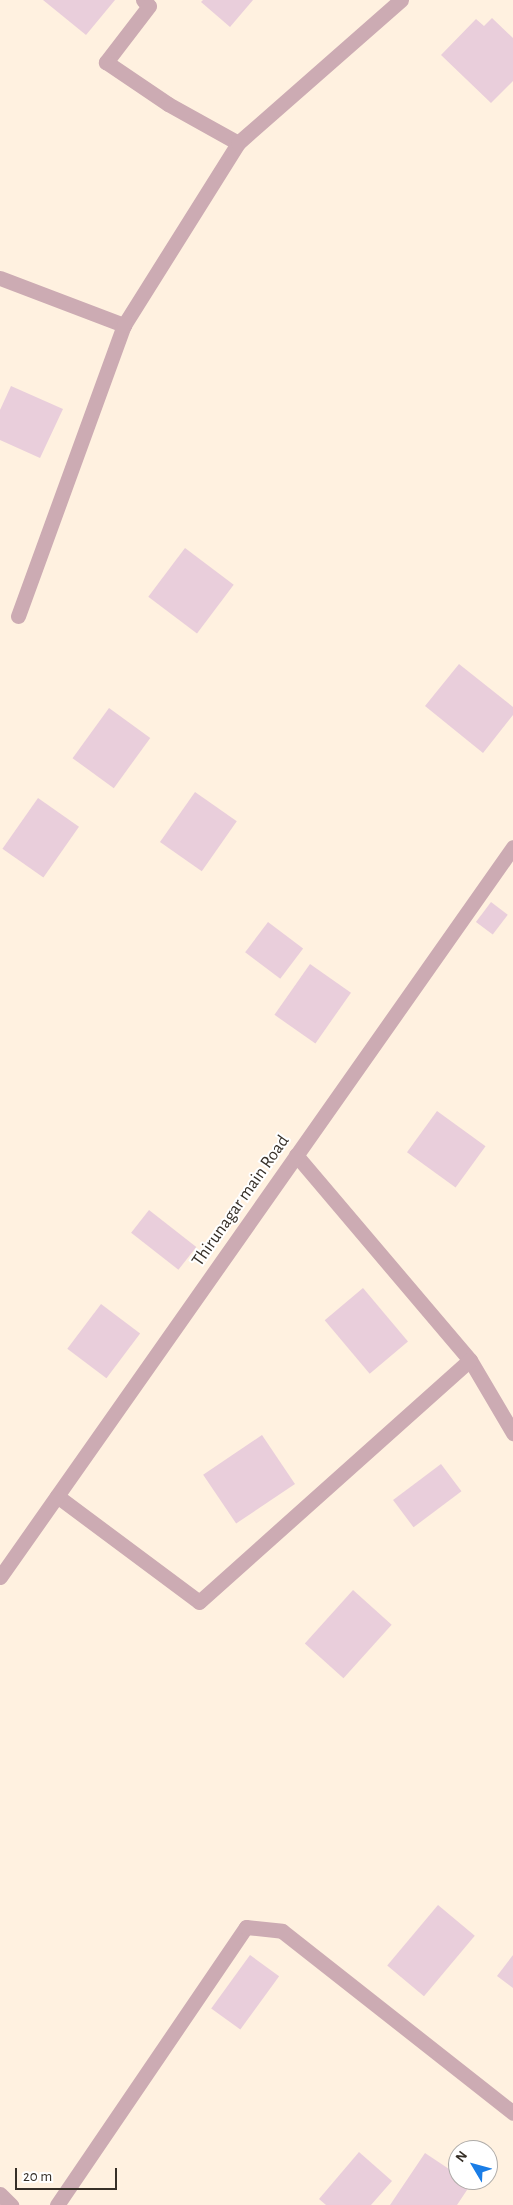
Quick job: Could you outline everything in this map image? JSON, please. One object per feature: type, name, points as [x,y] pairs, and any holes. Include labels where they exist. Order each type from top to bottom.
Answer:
[{"type":"street","points":[[144,0],[150,6],[106,62],[168,104],[238,143]]},
{"type":"street","points":[[18,616],[124,325],[238,143],[401,0]]},
{"type":"street","points":[[0,278],[124,325]]},
{"type":"street","name":"Thirunagar main Road","points":[[0,1577],[513,847]]},
{"type":"street","points":[[296,1155],[470,1360],[513,1433]]},
{"type":"street","points":[[57,1496],[199,1602],[470,1360]]},
{"type":"street","points":[[57,2205],[246,1927],[282,1932],[513,2113]]},
{"type":"street","points":[[0,2194],[11,2205]]},
{"type":"building","points":[[43,0],[115,0],[86,35]]},
{"type":"building","points":[[203,0],[253,0],[230,27],[201,2]]},
{"type":"building","points":[[492,18],[513,38],[513,81],[491,103],[441,55],[476,19],[484,26]]},
{"type":"building","points":[[11,386],[63,409],[40,458],[0,440],[0,410]]},
{"type":"building","points":[[185,548],[234,585],[197,633],[148,597]]},
{"type":"building","points":[[459,664],[513,707],[513,715],[483,753],[425,706]]},
{"type":"building","points":[[109,708],[150,738],[114,788],[73,758]]},
{"type":"building","points":[[195,792],[237,821],[202,871],[160,842]]},
{"type":"building","points":[[38,798],[79,827],[43,877],[2,849]]},
{"type":"building","points":[[491,902],[508,915],[493,935],[476,922]]},
{"type":"building","points":[[268,922],[303,948],[280,979],[245,952]]},
{"type":"building","points":[[310,964],[351,993],[315,1043],[274,1015]]},
{"type":"building","points":[[437,1111],[486,1146],[456,1188],[407,1152]]},
{"type":"building","points":[[149,1210],[196,1247],[178,1270],[131,1233]]},
{"type":"building","points":[[363,1288],[408,1342],[370,1374],[325,1320]]},
{"type":"building","points":[[101,1304],[140,1333],[106,1378],[67,1349]]},
{"type":"building","points":[[262,1435],[295,1484],[236,1524],[203,1475]]},
{"type":"building","points":[[441,1464],[461,1491],[414,1527],[393,1500]]},
{"type":"building","points":[[353,1590],[392,1625],[343,1678],[305,1644]]},
{"type":"building","points":[[438,1905],[475,1936],[424,1996],[387,1966]]},
{"type":"building","points":[[250,1955],[279,1976],[240,2030],[211,2008]]},
{"type":"building","points":[[513,1955],[513,1988],[497,1976]]},
{"type":"building","points":[[359,2152],[392,2181],[371,2205],[326,2205],[319,2199]]},
{"type":"building","points":[[425,2153],[448,2168],[448,2190],[467,2190],[457,2205],[390,2205]]}]
